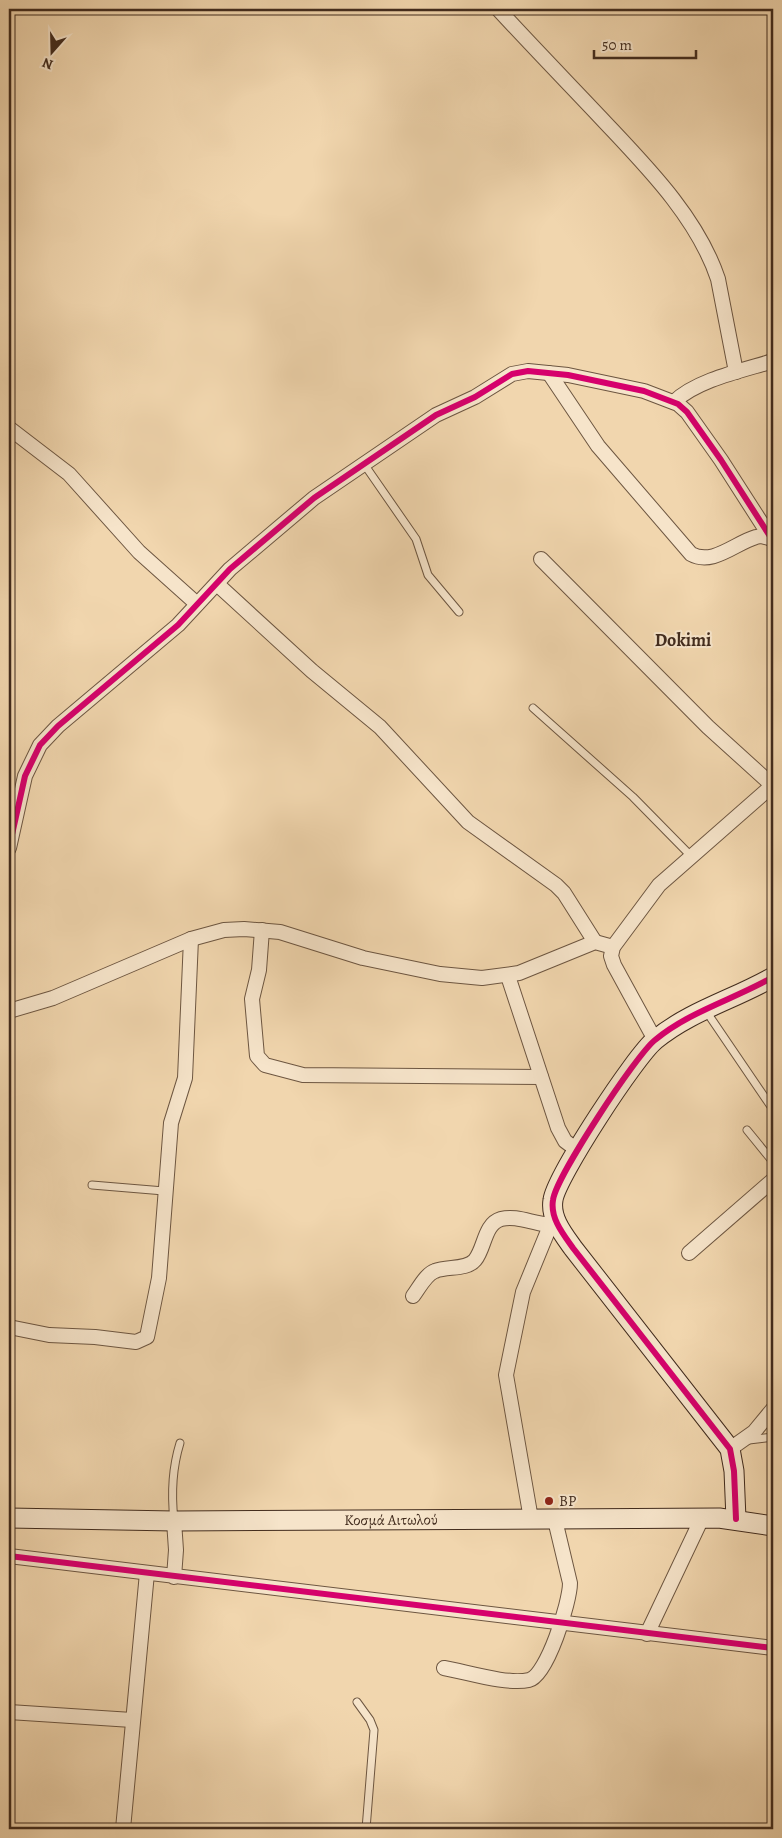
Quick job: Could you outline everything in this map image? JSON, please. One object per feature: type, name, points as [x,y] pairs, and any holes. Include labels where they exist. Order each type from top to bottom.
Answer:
[{"type":"main road","points":[[736,1519],[734,1471],[737,1445],[594,1277],[554,1225],[553,1208],[554,1194],[578,1150],[634,1064],[655,1040],[705,1010],[773,977]]},
{"type":"main road","name":"Κοσμά Αιτωλού","points":[[9,1518],[174,1521],[702,1518],[736,1519],[773,1526]]},
{"type":"street","points":[[498,9],[646,165],[674,200],[713,264],[718,279],[736,372]]},
{"type":"street","points":[[674,402],[683,394],[736,372],[773,361]]},
{"type":"street","points":[[9,848],[25,776],[40,745],[86,701],[178,625],[230,570],[314,498],[436,415],[475,397],[512,374],[528,371],[549,373],[644,392],[674,402],[690,416],[772,539]]},
{"type":"street","points":[[549,373],[598,446],[691,554],[700,558],[712,557],[746,540],[761,536],[772,539]]},
{"type":"street","points":[[9,428],[69,474],[140,552],[198,604]]},
{"type":"street","points":[[541,559],[708,727],[773,785],[658,885],[613,947],[612,960],[655,1040]]},
{"type":"street","points":[[217,584],[312,671],[380,727],[468,822],[560,889],[595,942]]},
{"type":"street","points":[[9,1011],[61,994],[190,939],[224,930],[280,932],[363,958],[461,977],[508,976],[595,942],[613,947]]},
{"type":"street","points":[[262,930],[252,1005],[257,1056],[265,1065],[303,1075],[541,1078]]},
{"type":"street","points":[[9,1327],[49,1335],[95,1337],[136,1342],[147,1337],[158,1278],[171,1123],[185,1078],[190,939]]},
{"type":"street","points":[[508,976],[559,1131],[565,1141],[578,1150]]},
{"type":"street","points":[[689,1254],[773,1180]]},
{"type":"street","points":[[413,1296],[432,1273],[467,1265],[475,1260],[491,1226],[500,1219],[515,1219],[554,1225],[523,1292],[506,1375],[532,1519]]},
{"type":"street","points":[[737,1445],[773,1409]]},
{"type":"street","points":[[647,1634],[702,1518]]},
{"type":"street","points":[[444,1668],[505,1679],[528,1680],[538,1675],[562,1623],[570,1593],[570,1583],[555,1520]]},
{"type":"street","points":[[174,1521],[176,1550],[174,1577]]},
{"type":"street","points":[[9,1556],[773,1648]]},
{"type":"street","points":[[123,1829],[147,1573]]},
{"type":"street","points":[[9,1712],[132,1720]]},
{"type":"lane","points":[[364,464],[416,539],[428,575],[459,612]]},
{"type":"lane","points":[[533,708],[633,797],[691,856]]},
{"type":"lane","points":[[705,1010],[772,1108]]},
{"type":"lane","points":[[747,1130],[773,1162]]},
{"type":"lane","points":[[92,1186],[164,1191]]},
{"type":"lane","points":[[737,1445],[773,1437]]},
{"type":"lane","points":[[174,1521],[172,1484],[174,1464],[180,1444]]},
{"type":"lane","points":[[357,1702],[370,1720],[374,1730],[366,1829]]},
{"type":"cycle path","points":[[9,848],[25,776],[40,745],[58,726],[178,625],[230,569],[314,498],[436,415],[475,397],[512,374],[528,371],[568,375],[644,391],[678,404],[687,412],[721,460],[773,541]]},
{"type":"cycle path","points":[[736,1519],[734,1471],[730,1449],[569,1243],[555,1219],[553,1200],[557,1187],[582,1143],[615,1091],[645,1050],[655,1040],[683,1021],[773,977]]},
{"type":"cycle path","points":[[9,1556],[773,1648]]},
{"type":"place","name":"BP","points":[[549,1501]]},
{"type":"district","name":"Dokimi","points":[[683,640]]}]
